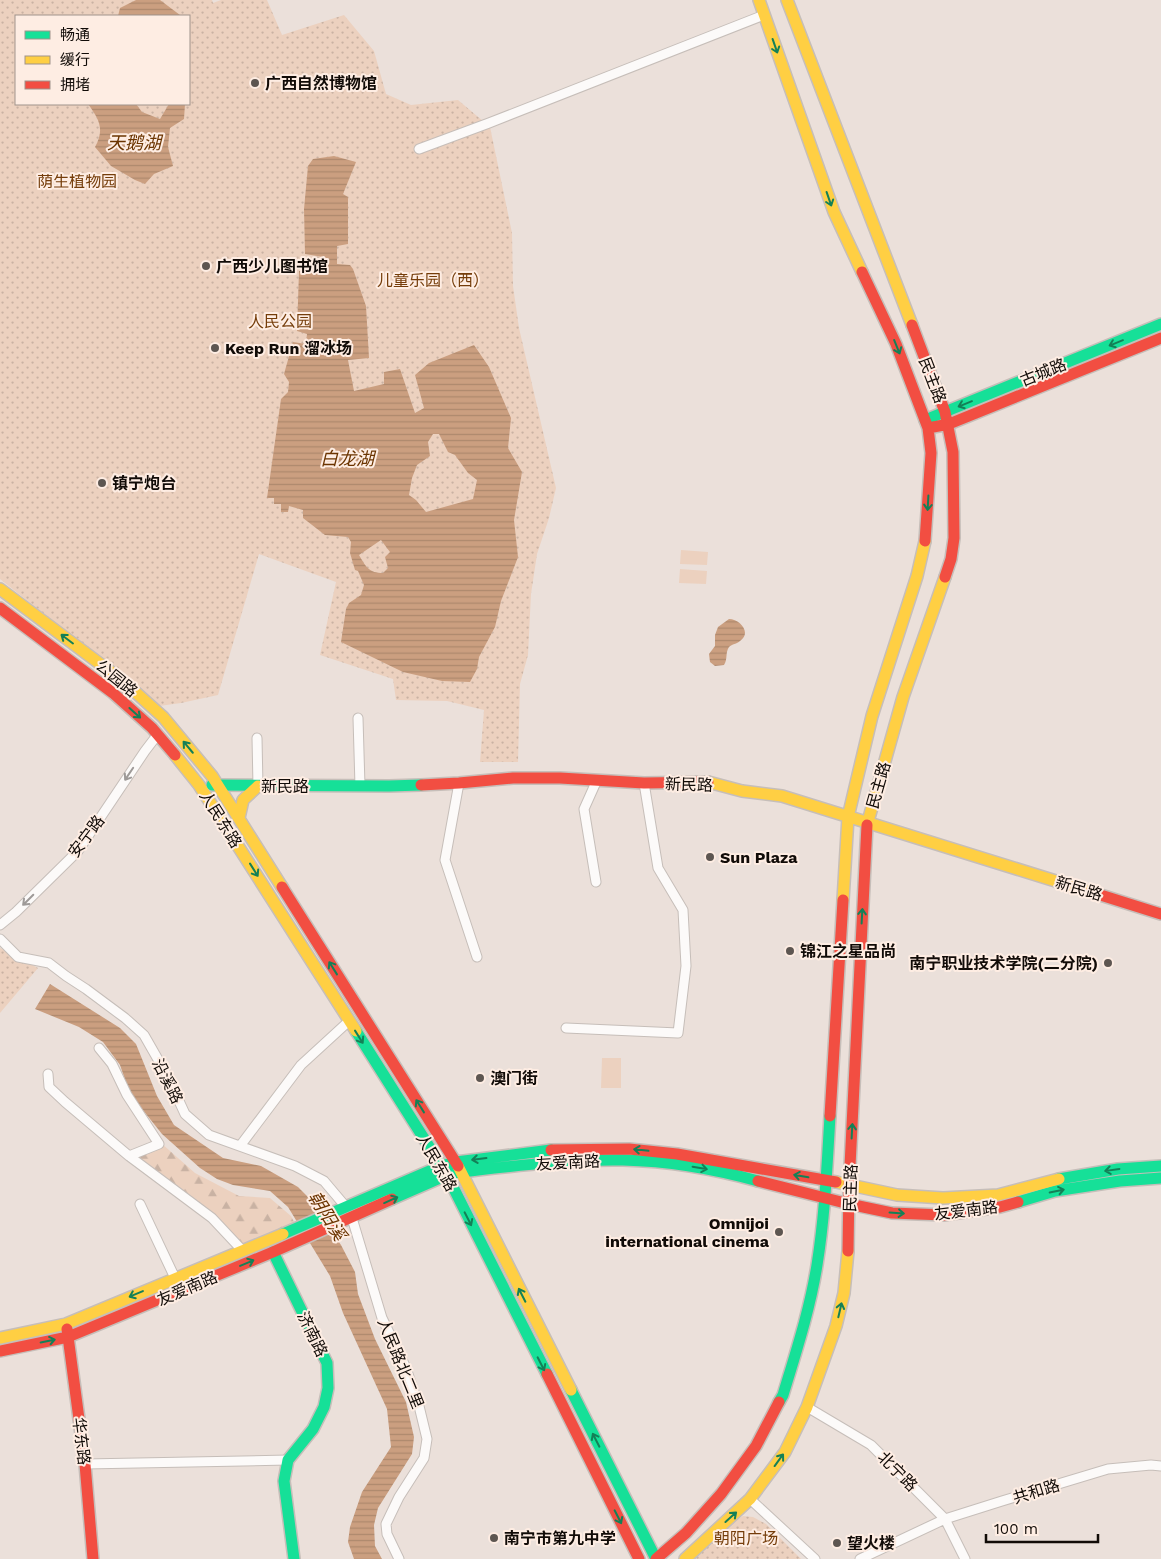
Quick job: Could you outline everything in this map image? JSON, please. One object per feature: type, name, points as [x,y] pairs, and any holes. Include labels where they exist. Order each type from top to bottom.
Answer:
[{"type":"main road","name":"民主路","points":[[656,1559],[686,1533],[721,1494],[756,1446],[783,1395],[804,1328],[817,1266],[825,1197],[848,817],[872,716],[922,558],[926,532],[930,473],[927,424],[896,344],[834,212],[759,0]]},
{"type":"main road","name":"民主路","points":[[685,1559],[750,1499],[784,1452],[807,1407],[836,1326],[844,1293],[848,1261],[849,1186],[867,822],[904,697],[950,559],[954,538],[953,452],[949,424],[787,0]]},
{"type":"main road","name":"古城路","points":[[927,424],[945,412],[1161,324]]},
{"type":"main road","name":"古城路","points":[[927,424],[949,424],[1161,338]]},
{"type":"main road","name":"公园路","points":[[0,589],[123,681],[163,717],[218,785]]},
{"type":"main road","name":"公园路","points":[[0,608],[113,693],[158,734],[199,785]]},
{"type":"main road","name":"新民路","points":[[199,785],[360,786],[459,783],[513,778],[644,783],[711,782],[742,790],[782,796],[1161,914]]},
{"type":"main road","name":"人民东路","points":[[199,785],[444,1171],[639,1559]]},
{"type":"main road","name":"人民东路","points":[[218,785],[458,1167],[656,1559]]},
{"type":"main road","points":[[239,818],[243,800],[258,786]]},
{"type":"main road","name":"友爱南路","points":[[0,1351],[68,1337],[278,1250],[347,1214],[444,1171],[548,1150],[629,1149],[677,1154],[826,1180],[897,1195],[943,1198],[998,1195],[1052,1180],[1118,1169],[1161,1166]]},
{"type":"main road","name":"友爱南路","points":[[458,1167],[624,1160],[674,1164],[729,1173],[849,1204],[892,1213],[944,1215],[1000,1207],[1055,1191],[1120,1181],[1161,1178]]},
{"type":"main road","name":"友爱南路","points":[[0,1338],[66,1324],[278,1235],[347,1214]]},
{"type":"main road","name":"济南路","points":[[278,1250],[327,1363],[328,1388],[324,1407],[313,1429],[288,1460]]},
{"type":"main road","name":"华东路","points":[[66,1324],[85,1464],[93,1559]]},
{"type":"main road","points":[[288,1460],[284,1481],[294,1559]]},
{"type":"street","points":[[419,149],[764,15]]},
{"type":"street","points":[[358,718],[360,786]]},
{"type":"street","name":"安宁路","points":[[0,926],[78,851],[158,734]]},
{"type":"street","points":[[257,738],[258,786]]},
{"type":"street","points":[[596,882],[584,809],[597,780]]},
{"type":"street","points":[[459,783],[445,860],[476,957]]},
{"type":"street","points":[[566,1028],[678,1033],[686,966],[683,910],[658,868],[644,783]]},
{"type":"street","name":"沿溪路","points":[[0,939],[18,957],[49,963],[86,988],[144,1035],[185,1114],[209,1135],[295,1166],[324,1181],[347,1214]]},
{"type":"street","points":[[240,1146],[301,1065],[349,1020]]},
{"type":"street","points":[[99,1048],[112,1064],[127,1095],[160,1144],[129,1156]]},
{"type":"street","points":[[48,1074],[49,1087],[64,1102],[129,1156],[212,1218],[242,1250]]},
{"type":"street","points":[[140,1204],[175,1278]]},
{"type":"street","name":"人民路北二里","points":[[347,1214],[382,1318],[406,1368],[420,1406],[427,1439],[424,1458],[399,1497],[386,1524],[387,1534],[399,1559]]},
{"type":"street","name":"北宁路","points":[[807,1407],[872,1445],[945,1519],[965,1559]]},
{"type":"street","points":[[85,1464],[288,1460]]},
{"type":"street","name":"共和路","points":[[860,1559],[945,1519],[1108,1470],[1151,1465],[1161,1466]]},
{"type":"street","points":[[750,1499],[815,1559]]},
{"type":"green space","name":"人民公园","points":[[0,0],[212,0],[213,3],[221,0],[267,0],[282,35],[344,15],[374,51],[386,94],[411,105],[458,100],[490,127],[512,233],[513,286],[519,328],[556,488],[549,518],[537,554],[531,594],[528,655],[520,684],[518,762],[480,762],[484,710],[447,701],[396,700],[393,679],[320,655],[336,582],[259,554],[218,695],[159,706],[0,579]]},
{"type":"green space","points":[[681,550],[708,552],[707,565],[680,564]]},
{"type":"green space","points":[[680,569],[707,571],[706,584],[679,583]]},
{"type":"green space","points":[[0,948],[38,968],[0,1013]]},
{"type":"green space","points":[[602,1058],[621,1058],[621,1088],[601,1088]]},
{"type":"green space","points":[[161,1143],[195,1173],[239,1196],[270,1198],[291,1216],[295,1224],[243,1246],[213,1215],[133,1153]]},
{"type":"green space","name":"朝阳广场","points":[[743,1516],[753,1517],[766,1524],[801,1559],[690,1559],[723,1528]]},
{"type":"water","points":[[136,0],[160,0],[180,15],[118,15],[120,8]]},
{"type":"water","name":"天鹅湖","points":[[89,105],[137,105],[142,112],[160,119],[168,105],[185,105],[184,119],[170,128],[168,147],[173,166],[154,174],[145,184],[111,166],[95,147],[100,135],[100,129]]},
{"type":"water","name":"白龙湖","points":[[334,156],[356,162],[343,194],[348,197],[348,244],[337,246],[337,264],[350,265],[353,269],[366,306],[369,358],[348,360],[354,391],[384,384],[384,372],[400,369],[415,413],[424,408],[415,375],[429,363],[474,345],[489,367],[511,418],[508,448],[522,472],[514,520],[518,557],[501,601],[495,627],[479,657],[477,669],[470,682],[442,681],[403,672],[341,642],[346,609],[349,603],[361,595],[364,585],[358,571],[355,570],[350,553],[351,542],[348,537],[325,535],[303,518],[303,510],[289,506],[288,512],[281,512],[281,504],[274,504],[274,498],[267,498],[281,399],[288,392],[289,382],[284,374],[293,342],[306,344],[307,334],[297,331],[299,271],[323,268],[323,257],[305,254],[304,209],[308,166],[313,159]],"holes":[[[433,434],[439,434],[448,452],[455,455],[468,473],[477,480],[473,499],[426,512],[409,495],[417,465],[430,456],[428,442]],[[381,540],[390,552],[385,557],[388,568],[383,573],[374,572],[368,568],[359,555]]]},
{"type":"water","points":[[729,619],[737,621],[743,627],[745,634],[739,642],[729,647],[724,665],[715,666],[710,662],[709,654],[715,646],[715,635],[718,627]]},
{"type":"water","points":[[50,984],[120,1028],[136,1044],[157,1096],[174,1125],[223,1158],[261,1166],[298,1187],[308,1197],[341,1245],[355,1272],[358,1294],[375,1339],[406,1402],[414,1437],[412,1454],[378,1508],[374,1525],[375,1546],[382,1559],[354,1559],[348,1542],[350,1527],[362,1492],[391,1447],[387,1409],[343,1313],[330,1276],[288,1207],[270,1191],[233,1185],[217,1179],[200,1168],[162,1134],[130,1094],[120,1065],[103,1042],[79,1027],[35,1009]]},
{"type":"traffic: fast","points":[[925,420],[1161,324]]},
{"type":"traffic: fast","points":[[212,785],[421,785]]},
{"type":"traffic: fast","points":[[356,1031],[447,1175],[547,1374]]},
{"type":"traffic: fast","points":[[779,1402],[783,1395],[811,1298],[817,1265],[824,1209],[830,1116]]},
{"type":"traffic: fast","points":[[283,1234],[441,1166],[456,1162],[551,1150]]},
{"type":"traffic: fast","points":[[392,1199],[447,1175],[541,1163],[640,1161],[709,1169],[758,1181]]},
{"type":"traffic: fast","points":[[1059,1179],[1118,1169],[1161,1166]]},
{"type":"traffic: fast","points":[[1018,1202],[1055,1191],[1120,1181],[1161,1178]]},
{"type":"traffic: fast","points":[[273,1252],[327,1363],[328,1388],[324,1407],[313,1429],[288,1460],[284,1481],[294,1559]]},
{"type":"traffic: fast","points":[[571,1390],[656,1559]]},
{"type":"traffic: slow","points":[[759,0],[834,212],[862,272]]},
{"type":"traffic: slow","points":[[787,0],[912,325]]},
{"type":"traffic: slow","points":[[843,900],[848,817],[872,716],[917,576],[925,541]]},
{"type":"traffic: slow","points":[[867,825],[903,697],[945,577]]},
{"type":"traffic: slow","points":[[0,589],[123,681],[163,717],[212,776],[282,887]]},
{"type":"traffic: slow","points":[[175,755],[199,785],[356,1031]]},
{"type":"traffic: slow","points":[[708,782],[742,791],[782,796],[1091,892]]},
{"type":"traffic: slow","points":[[239,818],[243,800],[258,786]]},
{"type":"traffic: slow","points":[[458,1166],[571,1390]]},
{"type":"traffic: slow","points":[[836,1182],[897,1195],[943,1198],[998,1195],[1059,1179]]},
{"type":"traffic: slow","points":[[0,1338],[66,1324],[283,1234]]},
{"type":"traffic: slow","points":[[685,1559],[750,1499],[785,1452],[807,1407],[836,1326],[844,1293],[848,1251]]},
{"type":"traffic: jam","points":[[862,272],[896,344],[928,428],[931,453],[925,541]]},
{"type":"traffic: jam","points":[[912,325],[945,412],[953,452],[954,538],[951,559],[945,577]]},
{"type":"traffic: jam","points":[[928,428],[949,424],[1161,338]]},
{"type":"traffic: jam","points":[[0,608],[113,693],[152,728],[175,755]]},
{"type":"traffic: jam","points":[[421,785],[513,778],[560,778],[644,783],[708,782]]},
{"type":"traffic: jam","points":[[848,1251],[849,1186],[867,825]]},
{"type":"traffic: jam","points":[[282,887],[458,1166]]},
{"type":"traffic: jam","points":[[1091,892],[1161,914]]},
{"type":"traffic: jam","points":[[830,1116],[843,900]]},
{"type":"traffic: jam","points":[[551,1150],[629,1149],[677,1154],[836,1182]]},
{"type":"traffic: jam","points":[[758,1181],[892,1213],[944,1215],[1000,1207],[1018,1202]]},
{"type":"traffic: jam","points":[[0,1351],[68,1337],[273,1252],[392,1199]]},
{"type":"traffic: jam","points":[[67,1329],[85,1464],[93,1559]]},
{"type":"traffic: jam","points":[[547,1374],[639,1559]]},
{"type":"traffic: jam","points":[[656,1559],[686,1533],[721,1494],[756,1446],[779,1402]]},
{"type":"place","name":"广西自然博物馆","points":[[255,83]]},
{"type":"place","name":"广西少儿图书馆","points":[[206,266]]},
{"type":"place","name":"Keep Run 溜冰场","points":[[215,348]]},
{"type":"place","name":"镇宁炮台","points":[[102,483]]},
{"type":"place","name":"Sun Plaza","points":[[710,857]]},
{"type":"place","name":"锦江之星品尚","points":[[790,951]]},
{"type":"place","name":"南宁职业技术学院(二分院)","points":[[1108,963]]},
{"type":"place","name":"澳门街","points":[[480,1078]]},
{"type":"place","name":"Omnijoi international cinema","points":[[779,1232]]},
{"type":"place","name":"南宁市第九中学","points":[[494,1538]]},
{"type":"place","name":"望火楼","points":[[837,1543]]},
{"type":"park label","name":"荫生植物园","points":[[77,181]]},
{"type":"park label","name":"儿童乐园（西）","points":[[433,280]]},
{"type":"water label","name":"朝阳溪","points":[[327,1216]]}]
